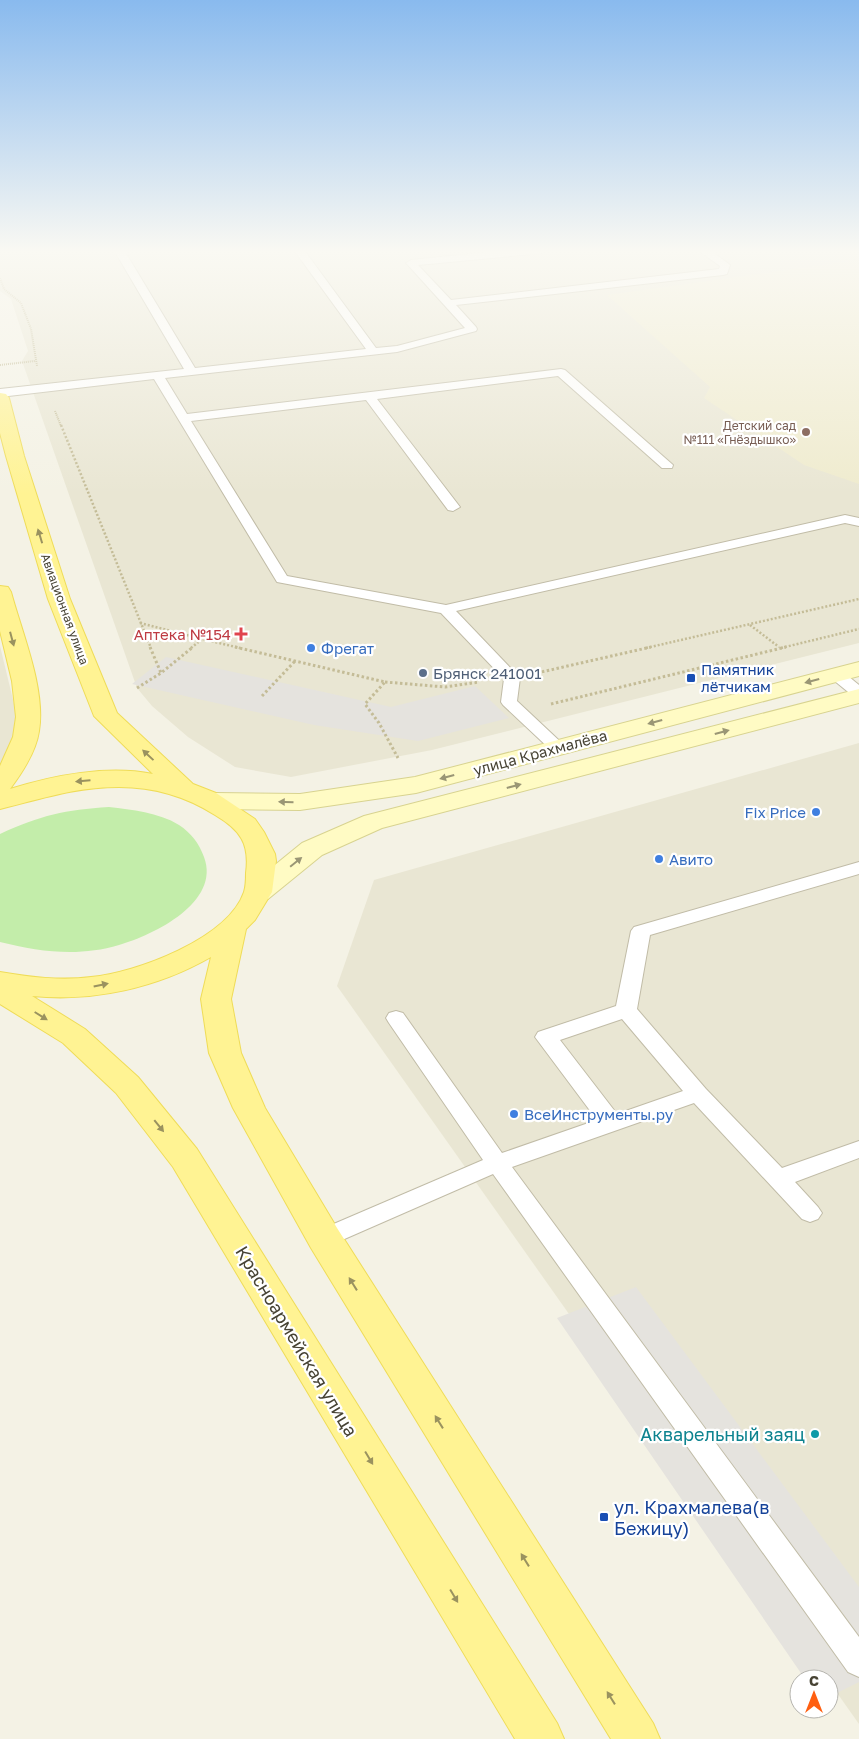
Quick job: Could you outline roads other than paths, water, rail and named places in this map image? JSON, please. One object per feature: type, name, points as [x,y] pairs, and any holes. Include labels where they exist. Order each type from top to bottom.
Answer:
[{"type":"main road","name":"Авиационная улица","points":[[0,398],[15,456],[59,599],[106,716],[184,789]]},
{"type":"main road","points":[[0,592],[27,697],[27,731],[9,774],[0,785]]},
{"type":"main road","name":"улица Крахмалёва","points":[[216,801],[300,802],[416,785],[848,672]]},
{"type":"main road","name":"улица Крахмалёва","points":[[258,893],[312,850],[374,822],[859,694]]},
{"type":"main road","points":[[0,801],[31,789],[84,780],[136,780],[184,789],[216,801],[247,826],[262,858],[258,893],[248,911],[232,928],[195,954],[147,975],[91,987],[34,988],[0,982]]},
{"type":"main road","points":[[232,928],[216,1000],[226,1053],[249,1108],[324,1238],[637,1739]]},
{"type":"main road","name":"Красноармейская улица","points":[[0,990],[74,1036],[127,1085],[186,1158],[541,1739]]},
{"type":"lane","points":[[167,331],[191,371]]},
{"type":"lane","points":[[358,331],[373,351]]},
{"type":"lane","points":[[0,393],[397,349],[464,331]]},
{"type":"lane","points":[[183,418],[561,372],[667,465]]},
{"type":"lane","points":[[157,375],[282,579],[446,609],[845,519],[859,522]]},
{"type":"lane","points":[[369,396],[453,507]]},
{"type":"lane","points":[[446,609],[512,678],[510,702],[558,747]]},
{"type":"lane","points":[[848,672],[859,694]]},
{"type":"lane","points":[[626,1010],[641,931],[859,868]]},
{"type":"lane","points":[[626,1010],[698,1094],[810,1213]]},
{"type":"lane","points":[[611,1122],[546,1037],[626,1010]]},
{"type":"lane","points":[[396,1018],[497,1163],[859,1662]]},
{"type":"lane","points":[[324,1238],[497,1163],[611,1122],[698,1094]]},
{"type":"lane","points":[[778,1179],[859,1149]]},
{"type":"place","name":"Детский сад №111 «Гнёздышко»","points":[[806,432]]},
{"type":"place","name":"Аптека №154","points":[[241,634]]},
{"type":"place","name":"Фрегат","points":[[311,648]]},
{"type":"place","name":"Брянск 241001","points":[[423,673]]},
{"type":"place","name":"Памятник лётчикам","points":[[691,678]]},
{"type":"place","name":"Fix Price","points":[[816,812]]},
{"type":"place","name":"Авито","points":[[659,859]]},
{"type":"place","name":"ВсеИнструменты.ру","points":[[514,1114]]},
{"type":"place","name":"Акварельный заяц","points":[[815,1434]]},
{"type":"place","name":"ул. Крахмалева(в Бежицу)","points":[[604,1517]]}]
